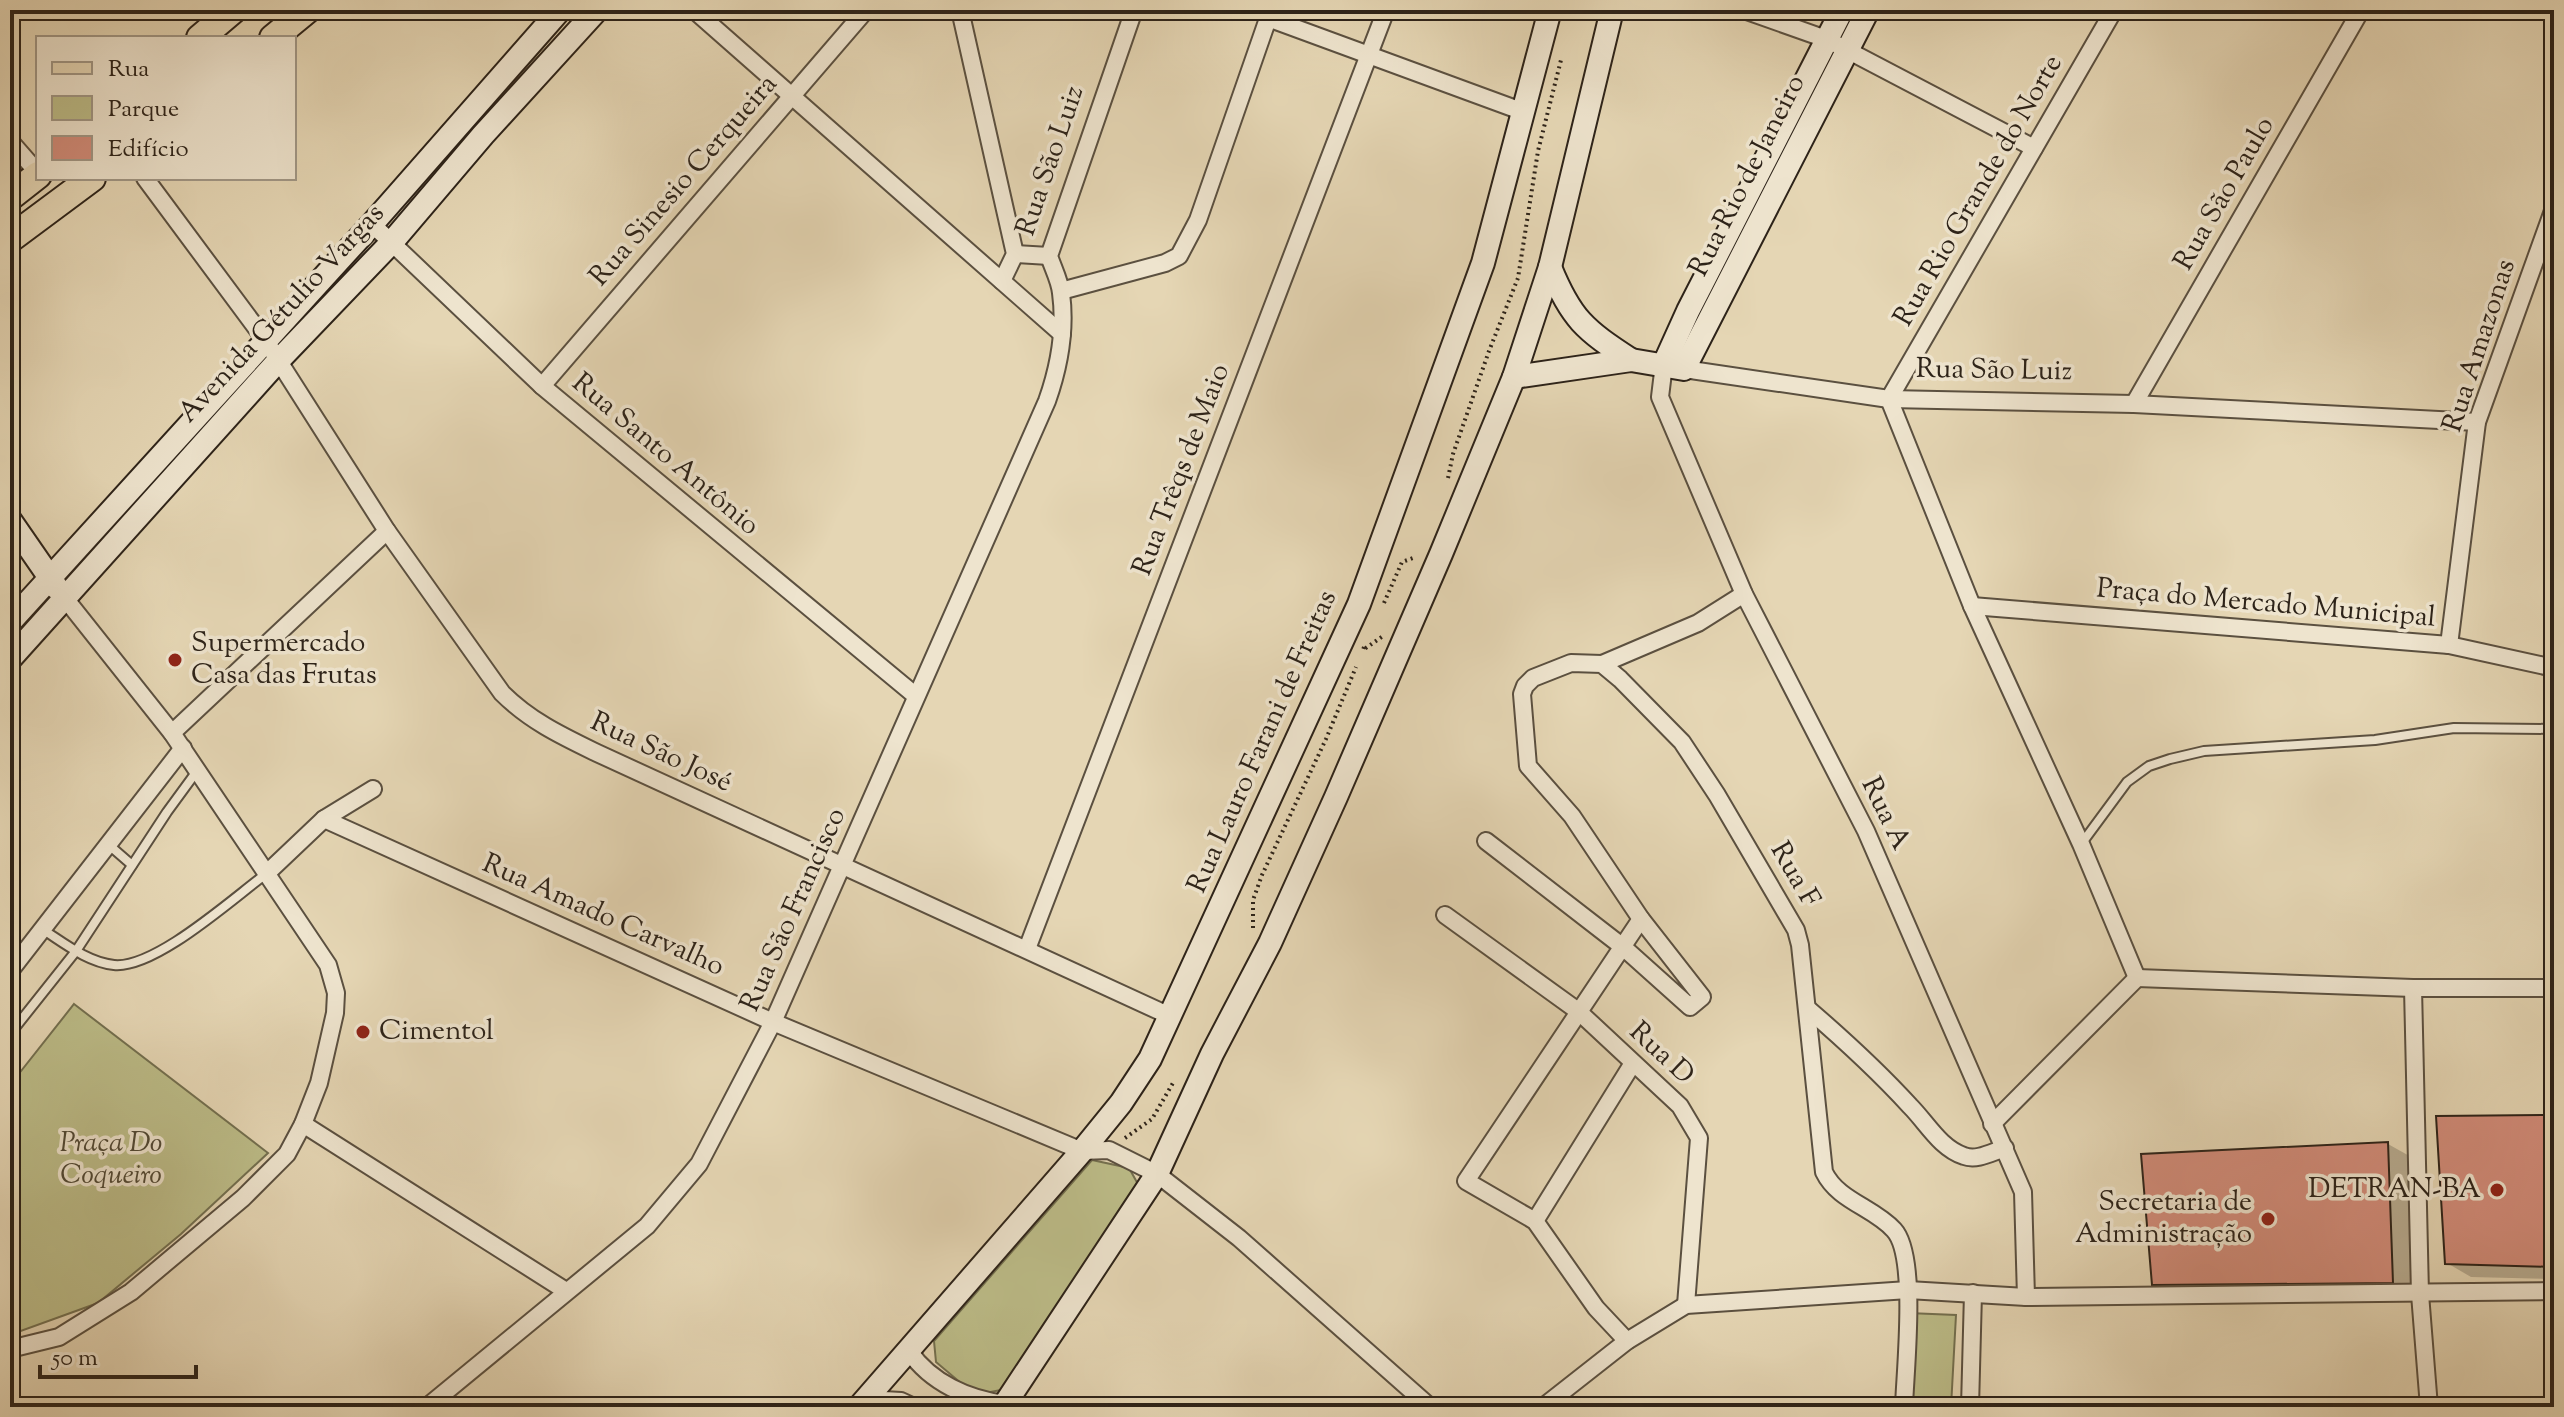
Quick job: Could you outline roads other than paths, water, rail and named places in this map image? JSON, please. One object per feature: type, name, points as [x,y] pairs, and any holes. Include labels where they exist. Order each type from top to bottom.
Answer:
[{"type":"main road","points":[[202,36],[233,10]]},
{"type":"main road","points":[[275,36],[307,10]]},
{"type":"main road","points":[[10,197],[36,176]]},
{"type":"main road","points":[[10,239],[89,180]]},
{"type":"street","name":"Avenida Gétulio Vargas","points":[[10,659],[197,433],[266,341],[560,10]]},
{"type":"street","name":"Avenida Gétulio Vargas","points":[[10,622],[49,577],[197,433],[278,361],[392,242],[483,135],[597,10]]},
{"type":"street","points":[[694,10],[1062,334]]},
{"type":"street","name":"Rua Sinesio Cerqueira","points":[[542,386],[866,10]]},
{"type":"street","points":[[960,10],[1015,254],[1002,281]]},
{"type":"street","name":"Rua São Luiz","points":[[1062,334],[1061,291],[1049,256],[1134,10]]},
{"type":"street","name":"Rua Trêqs de Maio","points":[[1027,949],[1386,10]]},
{"type":"street","name":"Rua Lauro Farani de Freitas","points":[[862,1403],[1082,1151],[1121,1103],[1150,1059],[1359,604],[1483,263],[1550,10]]},
{"type":"street","points":[[909,1351],[928,1371],[951,1388],[1004,1406],[1157,1174],[1212,1054],[1270,943],[1336,797],[1514,377],[1550,267],[1612,10]]},
{"type":"street","points":[[1744,10],[1836,44],[2034,148]]},
{"type":"street","name":"Rua Rio de Janeiro","points":[[1836,44],[1842,10]]},
{"type":"street","name":"Rua Rio de Janeiro","points":[[1674,367],[1688,311],[1836,44],[1868,10]]},
{"type":"street","name":"Rua Rio Grande do Norte","points":[[1889,399],[2114,10]]},
{"type":"street","name":"Rua São Paulo","points":[[2134,404],[2361,10]]},
{"type":"street","points":[[1061,291],[1165,263],[1179,256],[1198,220],[1270,14],[1368,56],[1524,112]]},
{"type":"street","points":[[464,118],[483,135]]},
{"type":"street","points":[[10,141],[36,172]]},
{"type":"street","points":[[146,180],[266,341]]},
{"type":"street","name":"Rua Amazonas","points":[[2449,645],[2477,422],[2554,208]]},
{"type":"street","name":"Rua Santo Antônio","points":[[372,224],[542,386],[916,696]]},
{"type":"street","points":[[1015,254],[1049,256]]},
{"type":"street","points":[[1550,267],[1563,299],[1590,333],[1631,360]]},
{"type":"street","name":"Rua São Francisco","points":[[427,1407],[647,1226],[699,1164],[773,1022],[1047,401],[1059,366],[1062,334]]},
{"type":"street","name":"Rua São José","points":[[266,341],[387,531],[502,693],[540,725],[1170,1016]]},
{"type":"street","name":"Rua São Luiz","points":[[1514,377],[1631,360],[1889,399],[2134,404],[2477,422]]},
{"type":"street","name":"Rua A","points":[[1674,367],[1660,397],[1744,594],[1866,831],[2023,1192],[2026,1297]]},
{"type":"street","points":[[1889,399],[1972,606],[2081,844],[2137,978]]},
{"type":"street","points":[[10,520],[64,597],[183,748],[328,965],[336,993],[335,1013],[319,1083],[287,1154],[243,1198],[131,1292],[59,1337],[10,1349]]},
{"type":"street","points":[[172,733],[387,531]]},
{"type":"street","points":[[1486,841],[1623,947],[1690,1007],[1702,997],[1641,919],[1572,816],[1528,766],[1522,694],[1533,678],[1571,663],[1602,664],[1698,623],[1744,594]]},
{"type":"street","name":"Praça do Mercado Municipal","points":[[1972,606],[2449,645],[2554,668]]},
{"type":"street","name":"Rua F","points":[[1602,664],[1682,742],[1787,912],[1800,945],[1824,1172],[1835,1190],[1897,1233],[1906,1254],[1908,1290],[1904,1407]]},
{"type":"street","points":[[10,971],[183,748]]},
{"type":"street","points":[[266,874],[324,819],[373,789]]},
{"type":"street","name":"Rua Amado Carvalho","points":[[324,819],[773,1022],[1082,1151]]},
{"type":"street","name":"Rua D","points":[[1445,915],[1578,1011],[1680,1106],[1699,1138],[1686,1305]]},
{"type":"street","points":[[1627,1341],[1596,1308],[1535,1221],[1466,1181],[1641,919]]},
{"type":"street","points":[[1992,1124],[2137,978],[2413,988],[2554,988]]},
{"type":"street","points":[[2413,988],[2420,1294],[2429,1407]]},
{"type":"street","points":[[1807,1008],[1848,1043],[1912,1107],[1943,1144],[1964,1157],[1975,1158],[2005,1148]]},
{"type":"street","points":[[1535,1221],[1633,1063]]},
{"type":"street","points":[[303,1124],[566,1291]]},
{"type":"street","points":[[1082,1151],[1109,1150],[1157,1174],[1239,1238],[1430,1407]]},
{"type":"street","points":[[1543,1407],[1627,1341],[1686,1305],[1908,1290],[2026,1297],[2554,1291]]},
{"type":"street","points":[[1970,1407],[1973,1293]]},
{"type":"street","points":[[862,1403],[901,1401],[914,1407]]},
{"type":"lane","points":[[2081,844],[2127,782],[2149,766],[2170,759],[2204,751],[2375,740],[2454,728],[2554,729]]},
{"type":"lane","points":[[10,1034],[76,951],[197,771]]},
{"type":"lane","points":[[108,845],[132,865]]},
{"type":"lane","points":[[42,929],[76,951],[113,965],[141,961],[165,948],[266,874]]},
{"type":"place","name":"Supermercado Casa das Frutas","points":[[175,660]]},
{"type":"place","name":"Cimentol","points":[[363,1032]]},
{"type":"place","name":"DETRAN-BA","points":[[2497,1190]]},
{"type":"place","name":"Secretaria de Administração","points":[[2268,1219]]},
{"type":"park label","name":"Praça Do Coqueiro","points":[[111,1160]]}]
